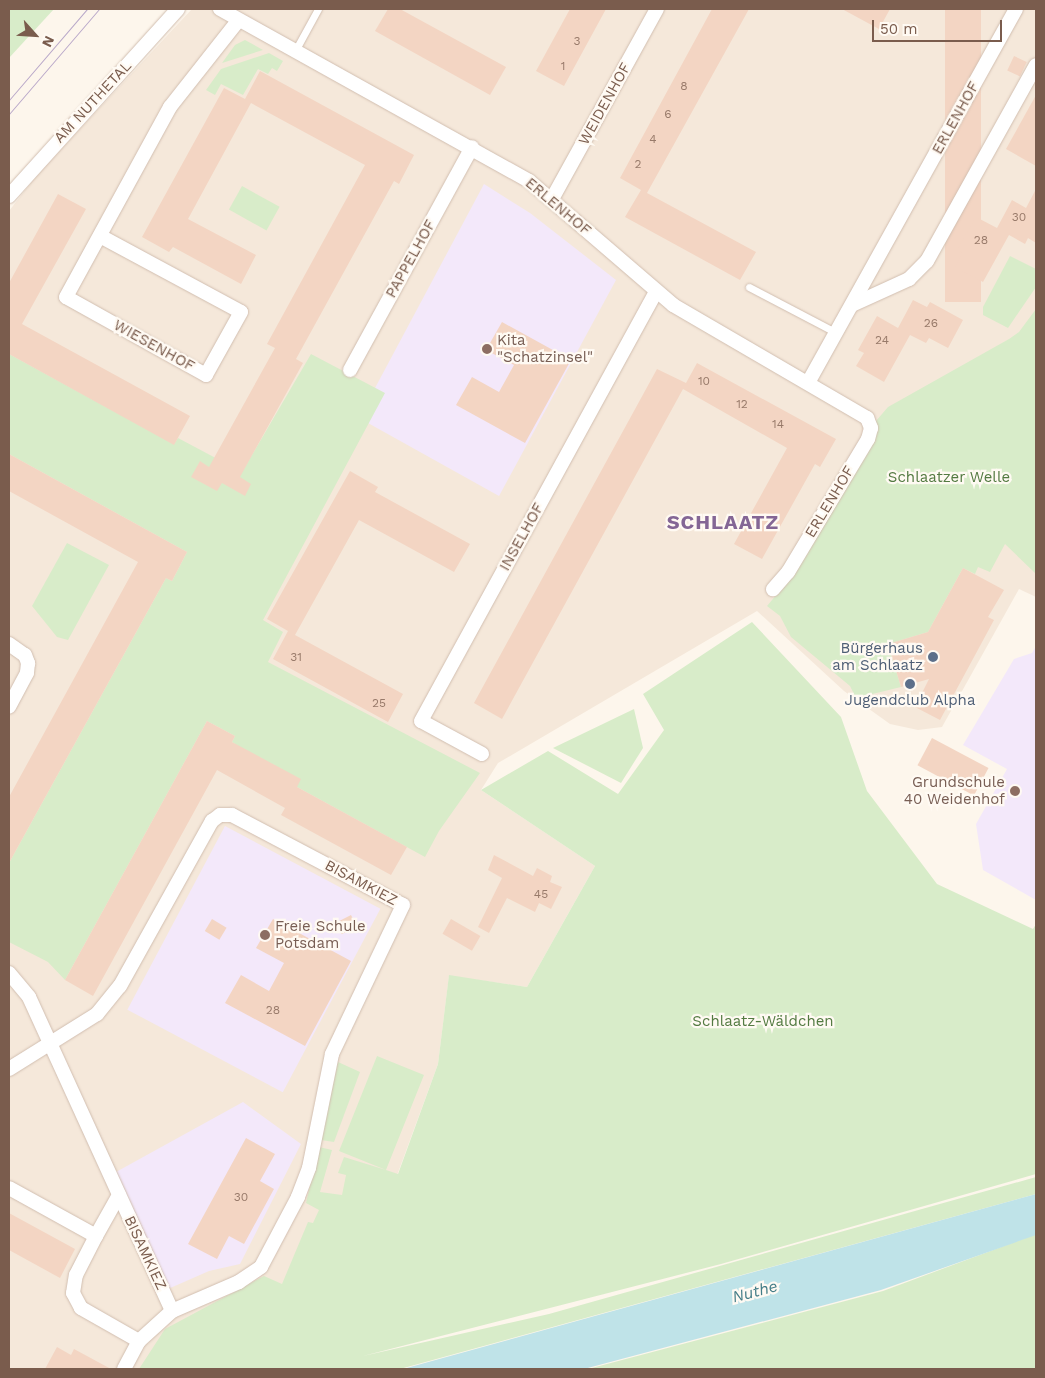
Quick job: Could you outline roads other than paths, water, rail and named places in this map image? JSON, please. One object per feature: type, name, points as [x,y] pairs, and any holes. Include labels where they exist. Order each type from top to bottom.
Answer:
[{"type":"street","name":"AM NUTHETAL","points":[[9,196],[178,9]]},
{"type":"street","name":"ERLENHOF","points":[[220,9],[238,21],[472,147],[552,199],[673,306],[860,411],[871,428],[788,572],[773,588]]},
{"type":"street","name":"WEIDENHOF","points":[[552,199],[657,9]]},
{"type":"street","name":"ERLENHOF","points":[[809,381],[1016,9]]},
{"type":"street","name":"WIESENHOF","points":[[100,236],[241,312],[206,375],[66,297],[170,107],[238,21]]},
{"type":"street","points":[[852,305],[909,279],[927,261],[1036,64]]},
{"type":"street","name":"PAPPELHOF","points":[[350,370],[472,147]]},
{"type":"street","name":"INSELHOF","points":[[482,754],[422,721],[656,292]]},
{"type":"street","points":[[9,644],[24,655],[28,663],[27,673],[9,707]]},
{"type":"street","name":"BISAMKIEZ","points":[[50,1042],[97,1014],[120,986],[212,821],[220,815],[232,815],[403,906],[332,1054],[309,1168],[260,1267],[239,1282],[172,1311],[139,1341],[124,1369]]},
{"type":"street","name":"BISAMKIEZ","points":[[9,973],[29,997],[172,1311]]},
{"type":"street","points":[[9,1069],[50,1042]]},
{"type":"street","points":[[9,1188],[96,1236]]},
{"type":"street","name":"BISAMKIEZ","points":[[119,1195],[76,1275],[76,1300],[81,1308],[139,1341]]},
{"type":"lane","points":[[295,51],[318,9]]},
{"type":"lane","points":[[749,287],[835,332]]},
{"type":"water","name":"Nuthe","points":[[1036,1194],[1036,1235],[881,1290],[584,1369],[403,1369]]},
{"type":"tram line","points":[[9,100],[87,9]]},
{"type":"tram line","points":[[9,114],[99,9]]},
{"type":"place","name":"Kita \"Schatzinsel\"","points":[[487,349]]},
{"type":"place","name":"Bürgerhaus am Schlaatz","points":[[933,657]]},
{"type":"place","name":"Jugendclub Alpha","points":[[910,684]]},
{"type":"place","name":"Grundschule 40 Weidenhof","points":[[1015,791]]},
{"type":"place","name":"Freie Schule Potsdam","points":[[265,935]]},
{"type":"district","name":"SCHLAATZ","points":[[723,522]]},
{"type":"park label","name":"Schlaatzer Welle","points":[[949,478]]},
{"type":"park label","name":"Schlaatz-Wäldchen","points":[[763,1022]]}]
